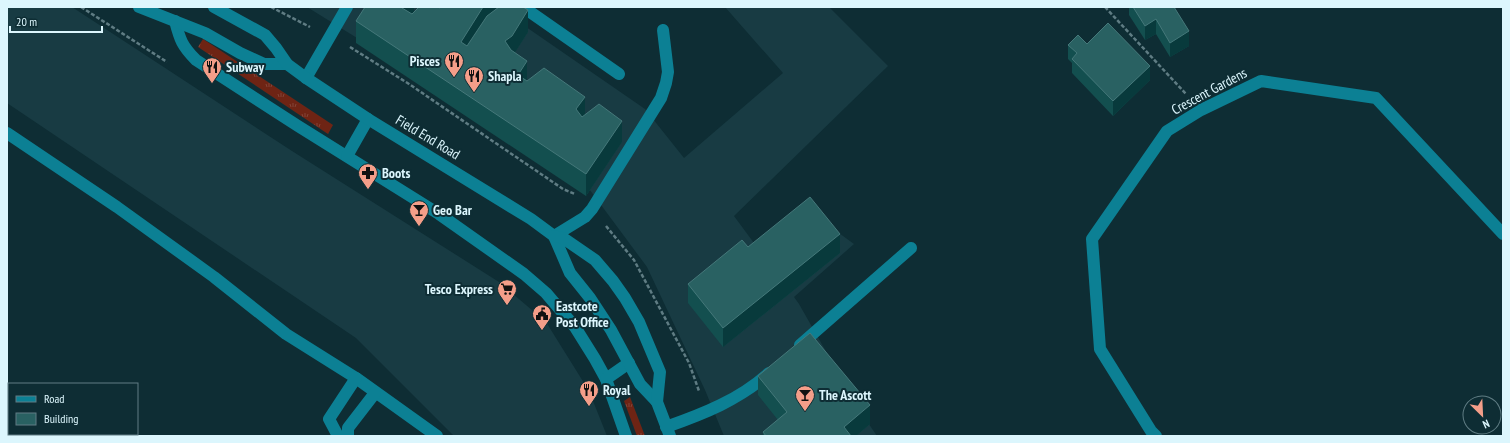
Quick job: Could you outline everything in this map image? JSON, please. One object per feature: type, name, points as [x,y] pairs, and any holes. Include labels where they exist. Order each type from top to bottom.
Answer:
[{"type":"street","points":[[139,7],[205,33],[240,53],[264,64],[287,64]]},
{"type":"street","name":"Field End Road","points":[[214,7],[265,35],[287,64],[306,78],[368,119],[525,215],[554,236],[563,238],[595,260],[613,281],[639,322],[660,372],[657,402]]},
{"type":"street","points":[[306,78],[347,7]]},
{"type":"street","points":[[523,7],[619,74]]},
{"type":"street","points":[[175,21],[178,34],[185,48],[196,60],[439,214],[524,274],[546,293],[571,321],[606,378],[626,436]]},
{"type":"street","points":[[554,236],[585,217],[592,209],[661,98],[668,72],[663,30]]},
{"type":"street","name":"Crescent Gardens","points":[[1156,436],[1151,431],[1100,349],[1092,239],[1167,131],[1201,110],[1261,80],[1376,98],[1503,234]]},
{"type":"street","points":[[347,156],[368,119]]},
{"type":"street","points":[[7,134],[117,207],[214,277],[286,334],[356,378],[437,436]]},
{"type":"street","name":"Field End Road","points":[[554,236],[570,273],[596,307],[611,330],[640,384],[657,402],[668,432]]},
{"type":"street","points":[[793,352],[911,248]]},
{"type":"street","points":[[606,378],[629,363]]},
{"type":"street","points":[[668,432],[755,386],[776,366]]},
{"type":"street","points":[[338,436],[330,419],[356,378]]},
{"type":"street","points":[[348,436],[348,428],[375,392]]},
{"type":"path","points":[[81,7],[168,63]]},
{"type":"path","points":[[1105,7],[1201,110]]},
{"type":"shaded area","points":[[7,7],[72,7],[292,151],[499,282],[546,322],[589,391],[607,436],[454,436],[356,338],[7,103]]},
{"type":"shaded area","points":[[307,7],[497,7],[645,109],[684,158],[783,73],[725,7],[829,7],[888,66],[734,216],[768,262],[817,217],[854,244],[794,297],[860,411],[877,436],[724,436],[705,390],[647,267],[584,182],[499,126]]},
{"type":"green space","points":[[203,39],[333,125],[328,134],[198,47]]},
{"type":"green space","points":[[630,397],[645,436],[637,436],[624,401]]},
{"type":"building","points":[[365,7],[403,7],[402,8],[412,14],[419,7],[483,7],[461,42],[467,46],[487,16],[499,7],[523,7],[528,10],[512,36],[505,41],[511,50],[527,61],[518,75],[527,81],[544,68],[585,97],[576,109],[582,117],[599,104],[622,121],[586,174],[356,21]]},
{"type":"building","points":[[1133,7],[1174,7],[1189,31],[1170,43],[1156,19],[1145,26]]},
{"type":"building","points":[[1108,23],[1150,66],[1113,101],[1072,59],[1077,53],[1068,45],[1078,35],[1087,44]]},
{"type":"building","points":[[810,197],[840,234],[723,328],[688,284],[742,240],[748,247]]},
{"type":"building","points":[[810,333],[870,405],[844,427],[851,436],[766,436],[763,432],[787,412],[758,376]]},
{"type":"place","name":"Pisces","points":[[454,78]]},
{"type":"place","name":"Subway","points":[[212,84]]},
{"type":"place","name":"Shapla","points":[[474,93]]},
{"type":"place","name":"Boots","points":[[368,190]]},
{"type":"place","name":"Geo Bar","points":[[419,227]]},
{"type":"place","name":"Tesco Express","points":[[507,306]]},
{"type":"place","name":"Eastcote Post Office","points":[[542,331]]},
{"type":"place","name":"Royal","points":[[589,407]]},
{"type":"place","name":"The Ascott","points":[[805,412]]}]
